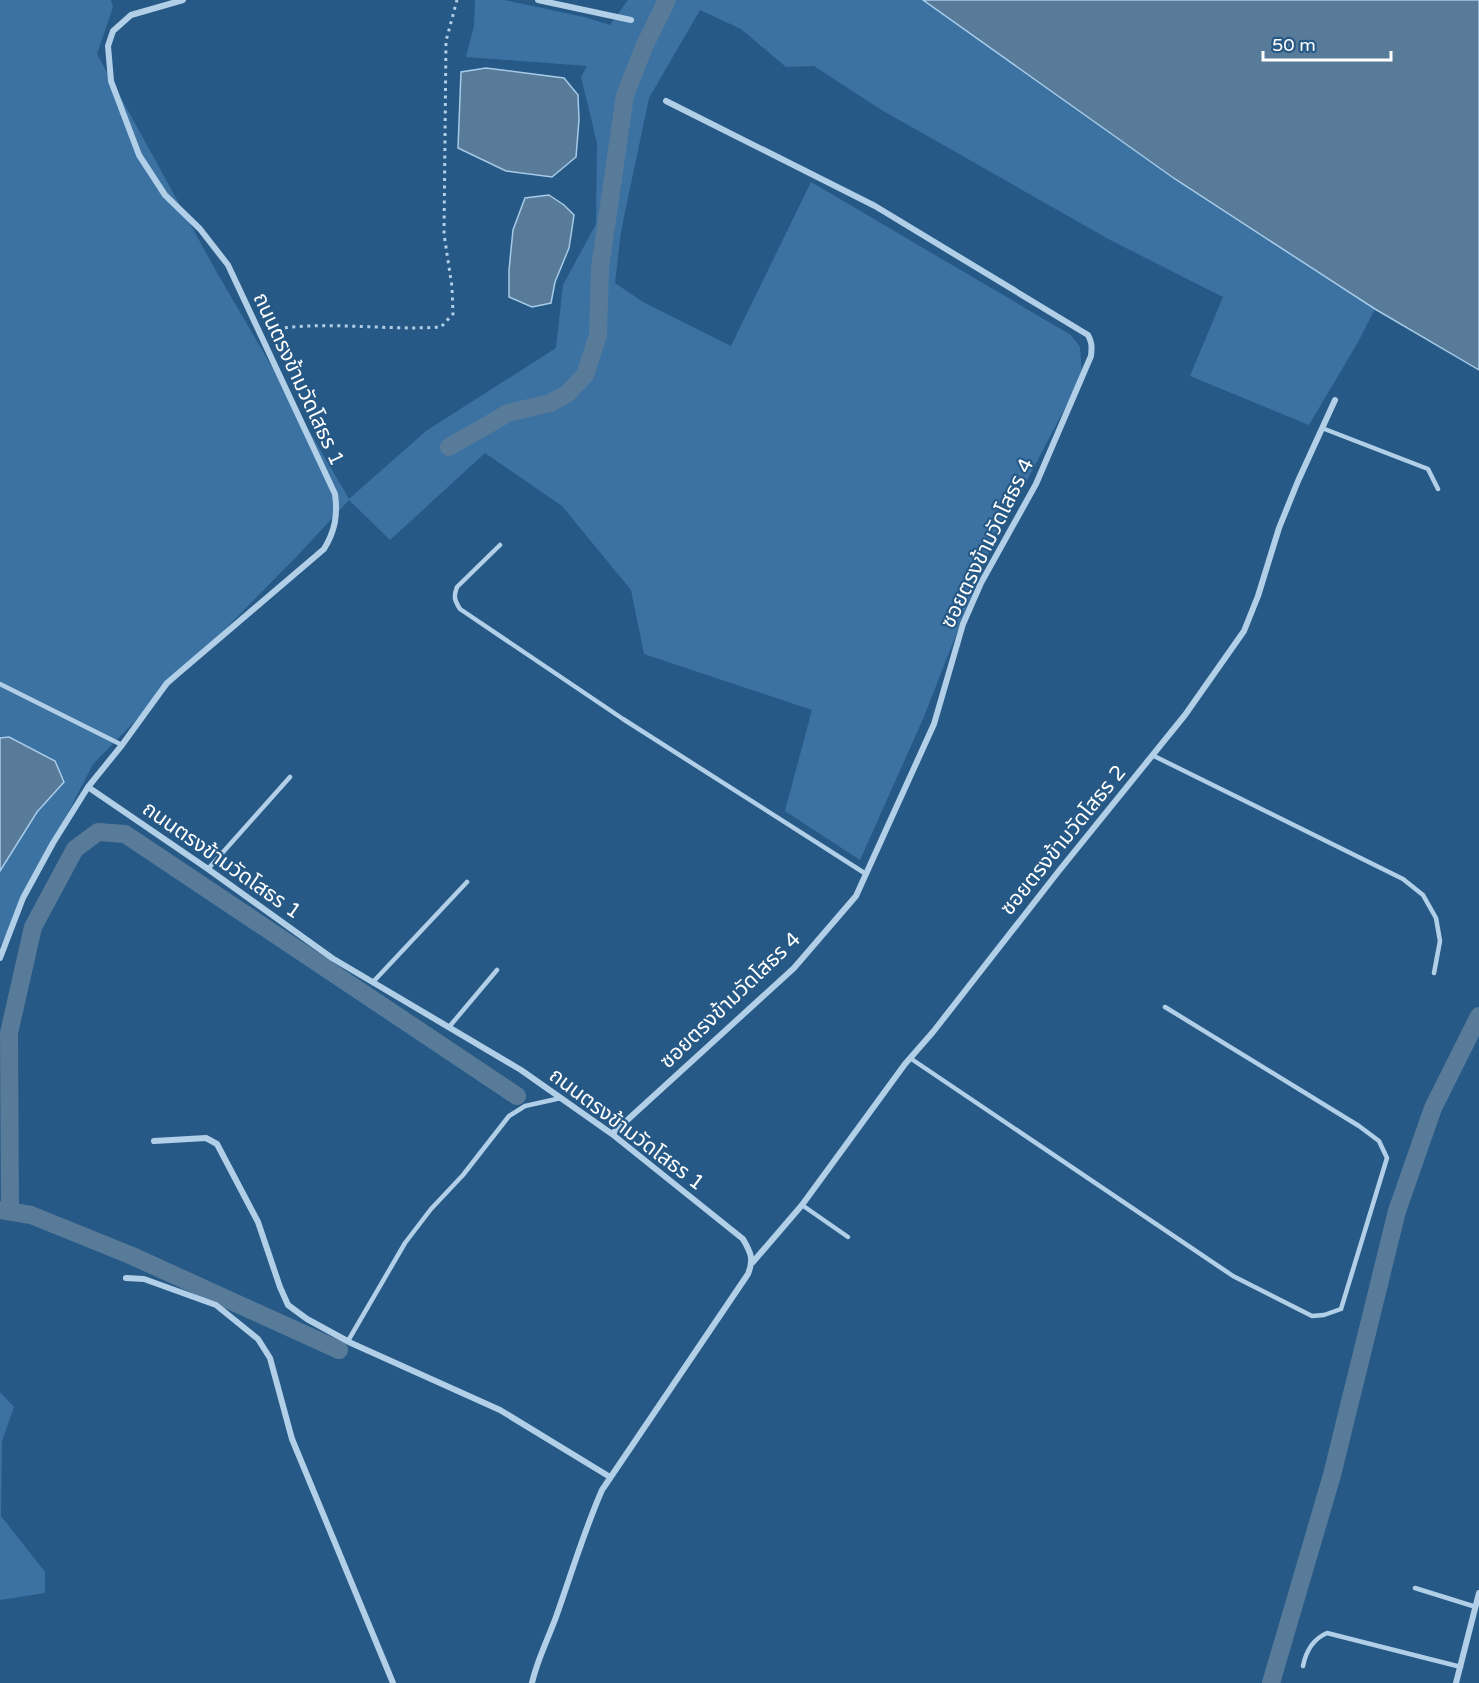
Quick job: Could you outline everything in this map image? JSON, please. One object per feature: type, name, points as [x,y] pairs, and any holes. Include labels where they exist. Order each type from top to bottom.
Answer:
[{"type":"street","name":"ถนนตรงข้ามวัดโสธร 1","points":[[183,0],[131,15],[113,31],[108,46],[111,81],[139,155],[165,195],[200,229],[228,265],[334,495],[337,509],[331,538],[324,549],[167,683],[88,787],[332,958],[521,1070],[612,1134],[743,1239],[753,1262]]},
{"type":"street","points":[[538,0],[631,20]]},
{"type":"street","name":"ซอยตรงข้ามวัดโสธร 4","points":[[612,1134],[794,968],[856,896],[934,724],[963,624],[981,583],[1036,484],[1091,356],[1092,342],[1088,335],[875,206],[666,101]]},
{"type":"street","name":"ซอยตรงข้ามวัดโสธร 2","points":[[753,1262],[802,1205],[910,1058],[1185,715],[1244,632],[1279,528],[1335,400]]},
{"type":"street","points":[[0,958],[24,898],[53,843],[88,787]]},
{"type":"street","points":[[154,1141],[206,1138],[217,1144],[258,1222],[288,1305],[307,1319],[348,1341],[500,1410],[610,1476]]},
{"type":"street","points":[[532,1683],[602,1490],[748,1274],[753,1262]]},
{"type":"street","points":[[126,1278],[144,1279],[216,1305],[258,1339],[270,1358],[292,1439],[393,1683]]},
{"type":"street","points":[[1456,1683],[1479,1593]]},
{"type":"lane","points":[[1322,428],[1428,469],[1438,489]]},
{"type":"lane","points":[[500,545],[457,587],[454,594],[460,609],[623,719],[866,874]]},
{"type":"lane","points":[[0,684],[122,745]]},
{"type":"lane","points":[[1152,755],[1403,879],[1423,895],[1436,918],[1440,941],[1434,973]]},
{"type":"lane","points":[[208,869],[290,777]]},
{"type":"lane","points":[[373,982],[467,882]]},
{"type":"lane","points":[[449,1027],[497,970]]},
{"type":"lane","points":[[910,1058],[1233,1276],[1312,1316],[1324,1316],[1341,1309],[1387,1158],[1379,1142],[1359,1126],[1165,1007]]},
{"type":"lane","points":[[348,1341],[405,1243],[431,1209],[464,1175],[509,1116],[525,1106],[561,1098]]},
{"type":"lane","points":[[802,1205],[848,1237]]},
{"type":"lane","points":[[1415,1588],[1476,1607]]},
{"type":"lane","points":[[1303,1666],[1305,1653],[1320,1636],[1327,1633],[1461,1667]]},
{"type":"path","points":[[260,333],[296,325],[412,329],[441,327],[453,314],[452,287],[444,234],[446,40],[457,0]]},
{"type":"shaded area","points":[[0,0],[111,0],[113,7],[97,54],[216,271],[349,499],[426,431],[556,348],[563,285],[596,224],[597,143],[581,77],[587,66],[466,57],[474,26],[475,0],[504,0],[584,17],[610,25],[628,0],[923,0],[1175,179],[1375,309],[1309,425],[1190,376],[1223,297],[1112,241],[880,109],[814,66],[786,67],[741,29],[700,10],[649,98],[621,231],[615,283],[643,302],[731,346],[811,182],[1071,335],[1080,347],[1082,376],[987,556],[923,719],[860,860],[785,811],[812,710],[644,654],[631,590],[562,506],[485,453],[390,540],[349,500],[93,764],[0,946],[0,871],[37,812],[64,782],[9,737],[0,738]]},
{"type":"shaded area","points":[[923,0],[1479,0],[1479,370],[1375,309],[1175,179]]},
{"type":"shaded area","points":[[486,68],[564,78],[578,95],[579,120],[576,157],[552,177],[506,171],[458,148],[461,72]]},
{"type":"shaded area","points":[[549,195],[574,215],[569,248],[555,282],[551,303],[532,307],[509,297],[513,230],[525,198]]},
{"type":"shaded area","points":[[9,737],[55,761],[64,782],[37,812],[0,871],[0,738]]},
{"type":"shaded area","points":[[0,1392],[14,1407],[2,1441],[1,1516],[45,1572],[45,1593],[0,1600]]},
{"type":"waterway","points":[[449,447],[508,413],[550,403],[567,394],[585,375],[598,335],[600,268],[625,95],[644,47],[667,0]]},
{"type":"waterway","points":[[10,1211],[9,1033],[33,927],[75,849],[98,832],[125,834],[517,1096]]},
{"type":"waterway","points":[[1271,1683],[1332,1475],[1397,1211],[1433,1108],[1479,1016]]},
{"type":"waterway","points":[[1,1210],[31,1215],[130,1255],[339,1350]]}]
